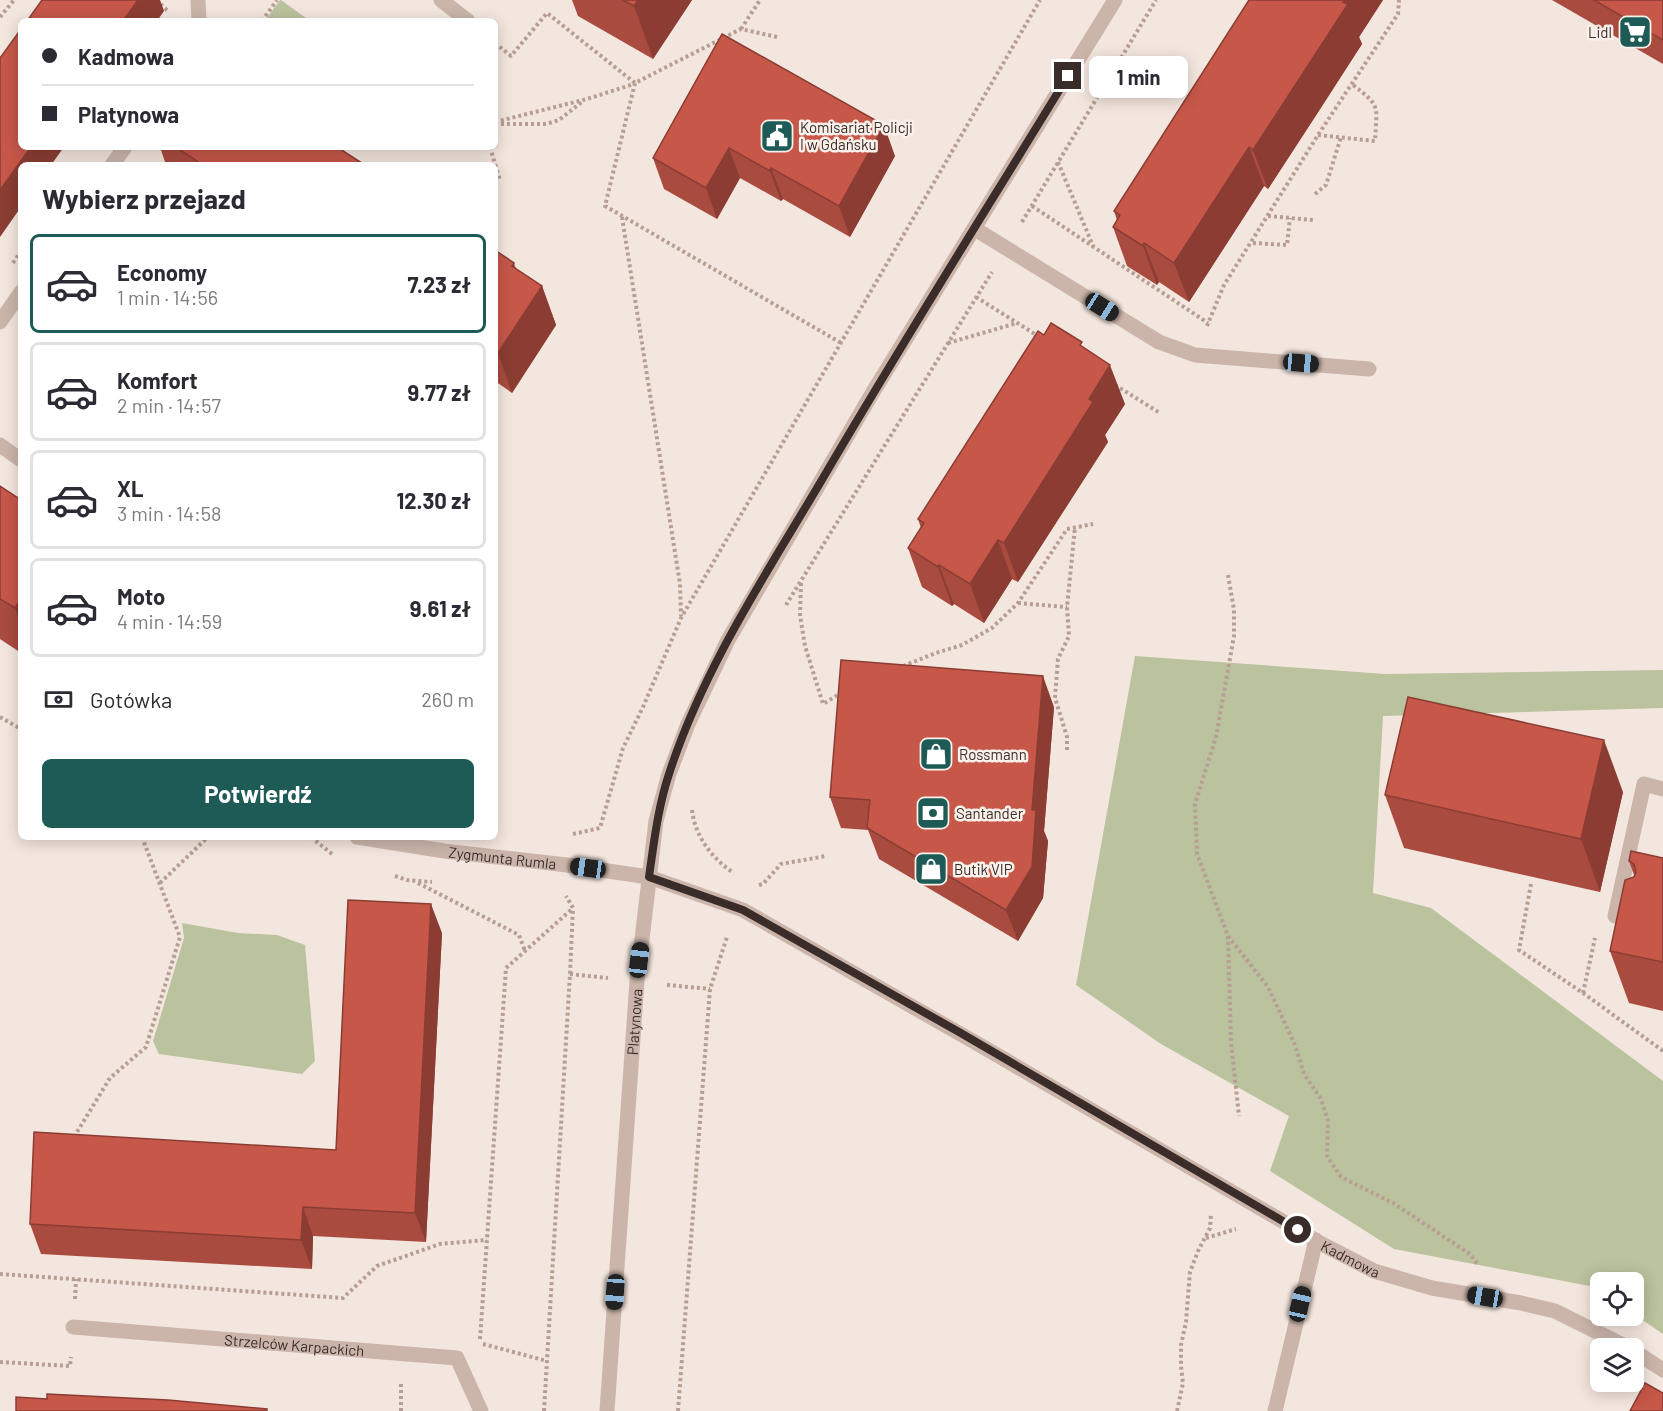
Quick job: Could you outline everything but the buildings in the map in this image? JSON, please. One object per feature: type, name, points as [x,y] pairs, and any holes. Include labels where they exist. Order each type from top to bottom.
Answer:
[{"type":"street","points":[[198,0],[199,18]]},
{"type":"street","points":[[441,0],[464,18]]},
{"type":"street","name":"Platynowa","points":[[607,1411],[637,981],[656,821],[669,774],[688,724],[728,640],[873,392],[1115,0]]},
{"type":"street","points":[[975,229],[1159,342],[1195,355],[1369,369]]},
{"type":"street","points":[[0,322],[18,296]]},
{"type":"street","points":[[0,445],[18,458]]},
{"type":"street","points":[[1646,923],[1615,916],[1644,784],[1663,789]]},
{"type":"street","name":"Zygmunta Rumla","points":[[376,840],[649,877]]},
{"type":"street","name":"Kadmowa","points":[[649,877],[743,910],[1316,1240],[1374,1271],[1432,1288],[1555,1311],[1609,1338]]},
{"type":"street","points":[[1275,1411],[1316,1240]]},
{"type":"street","name":"Strzelców Karpackich","points":[[73,1327],[457,1358],[481,1411]]},
{"type":"street","points":[[1644,1358],[1663,1370]]},
{"type":"path","points":[[0,17],[14,0]]},
{"type":"path","points":[[264,18],[277,0]]},
{"type":"path","points":[[498,122],[587,99],[635,83],[741,29],[759,0]]},
{"type":"path","points":[[571,835],[600,828],[623,748],[681,618],[1040,0]]},
{"type":"path","points":[[783,610],[1156,0]]},
{"type":"path","points":[[1195,355],[1224,285],[1318,135],[1398,14],[1399,0]]},
{"type":"path","points":[[498,45],[511,56],[547,12],[635,83]]},
{"type":"path","points":[[741,29],[777,37]]},
{"type":"path","points":[[635,83],[605,206],[841,343]]},
{"type":"path","points":[[1318,135],[1375,141],[1377,108],[1372,99],[1352,84]]},
{"type":"path","points":[[498,123],[546,124],[559,120],[587,99]]},
{"type":"path","points":[[1315,194],[1326,185],[1341,137]]},
{"type":"path","points":[[1059,162],[1093,246]]},
{"type":"path","points":[[498,173],[500,180]]},
{"type":"path","points":[[1032,206],[1208,323]]},
{"type":"path","points":[[622,216],[680,584],[681,618]]},
{"type":"path","points":[[1268,216],[1313,220]]},
{"type":"path","points":[[1252,243],[1287,245],[1290,218]]},
{"type":"path","points":[[976,297],[1040,338]]},
{"type":"path","points":[[948,343],[1017,323]]},
{"type":"path","points":[[1110,381],[1160,413]]},
{"type":"path","points":[[894,670],[962,645],[992,628],[1018,603],[1067,529],[1093,524]]},
{"type":"path","points":[[1067,750],[1067,737],[1055,698],[1058,659],[1069,636],[1067,607],[1075,527]]},
{"type":"path","points":[[1228,575],[1234,610],[1234,636],[1216,737],[1195,804],[1197,854],[1210,892],[1228,936],[1268,987],[1294,1045],[1304,1074],[1321,1099],[1328,1121],[1327,1155],[1341,1177],[1393,1203],[1470,1254],[1503,1300]]},
{"type":"path","points":[[801,582],[800,615],[805,646],[823,704],[843,692]]},
{"type":"path","points":[[1018,603],[1067,607]]},
{"type":"path","points":[[0,717],[18,727]]},
{"type":"path","points":[[694,801],[691,812],[703,843],[720,864]]},
{"type":"path","points":[[69,1146],[110,1078],[146,1047],[180,937],[143,840]]},
{"type":"path","points":[[160,883],[205,840]]},
{"type":"path","points":[[755,887],[763,884],[781,864],[826,856]]},
{"type":"path","points":[[415,881],[519,935],[525,952]]},
{"type":"path","points":[[1531,884],[1519,950],[1663,1051]]},
{"type":"path","points":[[543,1411],[573,908],[564,892]]},
{"type":"path","points":[[547,1361],[479,1342],[506,968],[573,908]]},
{"type":"path","points":[[1583,993],[1596,932]]},
{"type":"path","points":[[1228,936],[1231,1042],[1239,1116]]},
{"type":"path","points":[[678,1411],[710,989],[727,937]]},
{"type":"path","points":[[1177,1411],[1183,1383],[1180,1366],[1181,1345],[1186,1322],[1190,1272],[1210,1228],[1215,1182]]},
{"type":"path","points":[[0,1274],[343,1298],[377,1266],[440,1244],[487,1240]]},
{"type":"green space","points":[[281,0],[306,18],[267,18]]},
{"type":"green space","points":[[1135,656],[1385,674],[1663,670],[1663,708],[1383,716],[1373,893],[1431,908],[1663,1081],[1663,1334],[1644,1321],[1644,1272],[1590,1272],[1590,1286],[1394,1249],[1270,1171],[1289,1116],[1161,1044],[1076,985]]},
{"type":"green space","points":[[182,923],[238,933],[277,935],[305,945],[315,1061],[302,1074],[159,1054],[153,1041],[184,938]]},
{"type":"place","name":"Lidl","points":[[1635,32]]},
{"type":"place","name":"Komisariat Policji I w Gdańsku","points":[[777,136]]},
{"type":"place","name":"Rossmann","points":[[936,754]]},
{"type":"place","name":"Santander","points":[[933,813]]},
{"type":"place","name":"Butik VIP","points":[[931,869]]},
{"type":"route","points":[[1068,76],[873,392],[728,640],[688,724],[669,774],[656,821],[649,877],[743,910],[959,1032],[1298,1230]]}]
